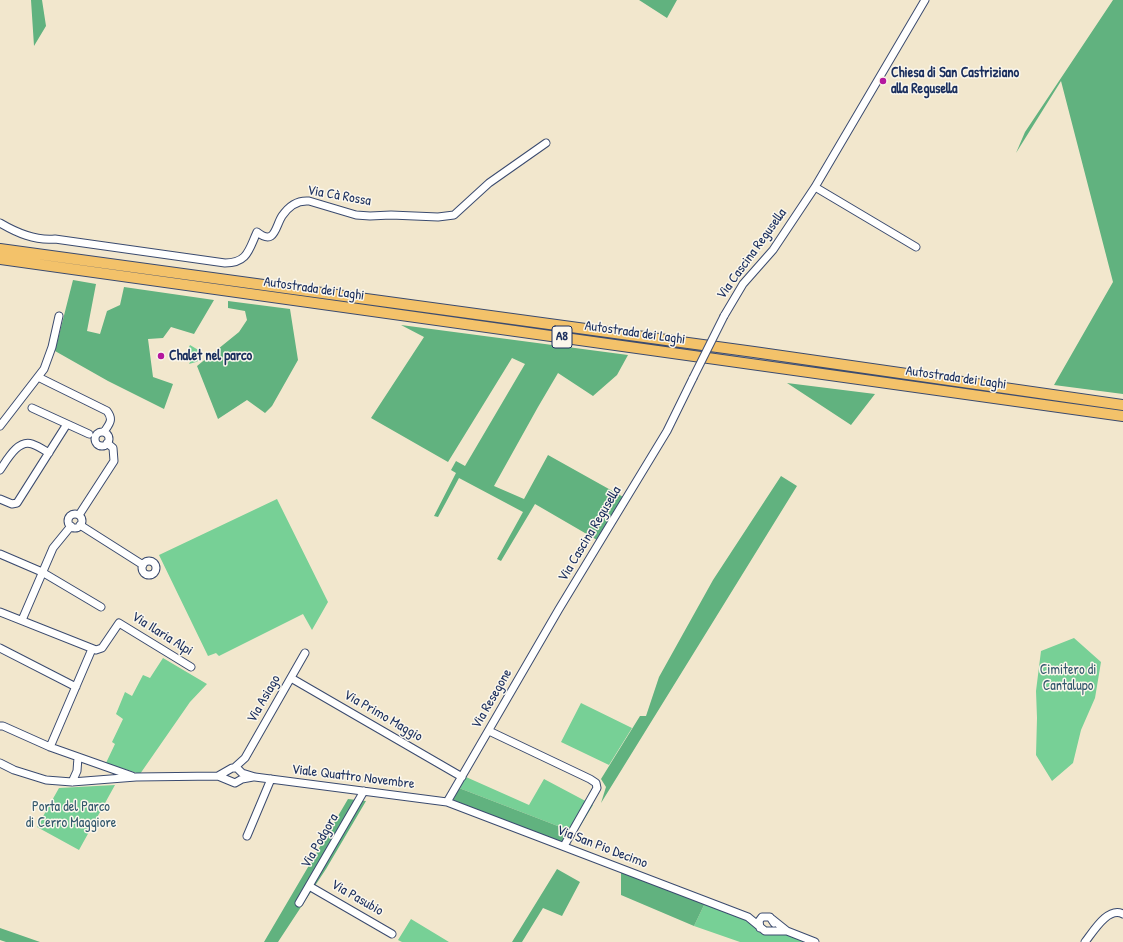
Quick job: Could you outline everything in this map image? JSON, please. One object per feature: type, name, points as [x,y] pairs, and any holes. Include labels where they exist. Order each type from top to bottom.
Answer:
[{"type":"highway","name":"Autostrada dei Laghi","points":[[0,249],[754,352],[1123,405]]},
{"type":"highway","name":"Autostrada dei Laghi","points":[[0,259],[1123,416]]},
{"type":"street","name":"Via Cascina Regusella","points":[[559,609],[667,431],[724,316],[743,284],[773,250],[815,187],[925,0]]},
{"type":"street","name":"Via Cà Rossa","points":[[0,223],[37,239],[55,239],[233,263],[243,259],[257,232],[265,236],[270,236],[275,233],[282,217],[291,205],[302,201],[312,202],[356,216],[454,215],[489,183],[546,143]]},
{"type":"street","points":[[815,187],[916,247]]},
{"type":"street","points":[[0,426],[44,369],[52,348],[59,316]]},
{"type":"street","points":[[38,377],[107,411],[111,416],[111,420],[104,432]]},
{"type":"street","points":[[32,408],[89,434]]},
{"type":"street","points":[[0,499],[12,504],[17,503],[67,424]]},
{"type":"street","points":[[104,432],[108,437],[107,443]]},
{"type":"street","points":[[104,432],[98,433],[95,439],[100,445],[107,443]]},
{"type":"street","points":[[0,470],[18,446],[24,443],[32,443],[49,453]]},
{"type":"street","points":[[79,515],[114,461],[113,448],[107,443]]},
{"type":"street","points":[[71,526],[69,518],[73,515],[79,515]]},
{"type":"street","points":[[79,515],[82,518],[80,525]]},
{"type":"street","points":[[71,526],[77,527],[80,525],[143,564]]},
{"type":"street","points":[[22,620],[53,548],[71,526]]},
{"type":"street","points":[[0,554],[42,572],[101,607]]},
{"type":"street","name":"Via Resegone","points":[[447,802],[559,609]]},
{"type":"street","points":[[0,612],[92,649],[50,747]]},
{"type":"street","name":"Via Ilaria Alpi","points":[[92,649],[96,650],[102,648],[119,622],[191,667]]},
{"type":"street","points":[[0,648],[76,687]]},
{"type":"street","name":"Via Asiago","points":[[238,772],[305,653]]},
{"type":"street","name":"Via Primo Maggio","points":[[291,678],[462,777]]},
{"type":"street","points":[[0,726],[78,758],[136,777]]},
{"type":"street","points":[[489,731],[596,783],[597,788],[564,846]]},
{"type":"street","points":[[72,782],[77,770],[78,758]]},
{"type":"street","points":[[0,764],[46,780],[72,782],[136,777],[218,776],[238,772]]},
{"type":"street","points":[[218,776],[237,782],[238,772]]},
{"type":"street","points":[[230,780],[228,775],[238,772]]},
{"type":"street","name":"Viale Quattro Novembre","points":[[238,772],[255,777],[447,802]]},
{"type":"street","points":[[247,836],[271,779]]},
{"type":"street","name":"Via Podgora","points":[[299,903],[364,791]]},
{"type":"street","name":"Via San Pio Decimo","points":[[447,802],[748,917],[764,930]]},
{"type":"street","name":"Via Pasubio","points":[[309,886],[392,934]]},
{"type":"street","points":[[1085,942],[1101,921],[1113,913],[1122,913]]},
{"type":"street","name":"Via San Pio Decimo","points":[[748,917],[768,918]]},
{"type":"street","points":[[764,930],[773,927],[774,923],[768,918]]},
{"type":"street","points":[[764,930],[759,921],[768,918]]},
{"type":"street","points":[[768,918],[787,931],[815,942]]},
{"type":"street","points":[[764,930],[787,931]]},
{"type":"green space","points":[[31,0],[42,0],[46,26],[34,46]]},
{"type":"green space","points":[[639,0],[677,0],[667,18]]},
{"type":"green space","points":[[1113,0],[1123,0],[1123,394],[1054,385],[1113,282],[1061,81],[1016,153],[1025,132]]},
{"type":"green space","points":[[73,280],[96,284],[87,331],[100,334],[107,311],[120,305],[124,287],[214,300],[194,334],[171,327],[163,338],[148,339],[153,377],[173,384],[164,409],[108,381],[55,351]]},
{"type":"green space","points":[[228,301],[290,309],[298,360],[272,406],[265,413],[247,400],[218,419],[197,366],[239,332],[247,320],[245,311],[228,308]]},
{"type":"green space","points":[[401,325],[628,355],[617,375],[593,396],[558,373],[494,486],[524,499],[548,455],[625,498],[597,540],[535,504],[501,561],[497,559],[523,512],[459,478],[438,517],[434,516],[456,473],[451,470],[456,461],[465,466],[525,364],[512,358],[448,462],[371,418],[424,337]]},
{"type":"green space","points":[[190,345],[200,351],[202,359],[189,364],[192,358],[186,353]]},
{"type":"green space","points":[[787,383],[875,394],[851,425]]},
{"type":"green space","points":[[781,476],[797,486],[601,803],[606,787],[601,779],[640,716],[646,716],[659,677],[713,580]]},
{"type":"green space","points":[[277,499],[328,602],[312,630],[303,614],[219,656],[216,653],[208,656],[159,555]]},
{"type":"green space","name":"Cimitero di Cantalupo","points":[[1074,638],[1101,662],[1095,698],[1081,730],[1073,763],[1052,781],[1036,755],[1036,691],[1041,651]]},
{"type":"green space","points":[[163,658],[207,684],[190,702],[140,774],[106,763],[115,744],[112,742],[123,719],[116,714],[125,692],[132,696],[143,675],[150,678]]},
{"type":"green space","points":[[581,703],[632,728],[609,765],[561,742]]},
{"type":"green space","points":[[466,777],[529,805],[544,779],[593,805],[576,833],[459,788]]},
{"type":"green space","name":"Porta del Parco di Cerro Maggiore","points":[[115,785],[79,850],[37,827],[59,788]]},
{"type":"green space","points":[[459,788],[576,833],[568,845],[453,800]]},
{"type":"green space","points":[[348,799],[366,801],[326,869],[278,942],[264,942]]},
{"type":"green space","points":[[557,869],[580,882],[562,916],[543,908],[522,942],[512,942]]},
{"type":"green space","points":[[621,871],[705,903],[694,926],[621,895]]},
{"type":"green space","points":[[705,903],[807,942],[740,942],[694,926]]},
{"type":"green space","points":[[411,919],[449,942],[402,942],[398,940]]},
{"type":"green space","points":[[0,928],[40,942],[6,942],[0,940]]},
{"type":"place","name":"Chiesa di San Castriziano alla Regusella","points":[[883,81]]},
{"type":"place","name":"Chalet nel parco","points":[[161,356]]}]
